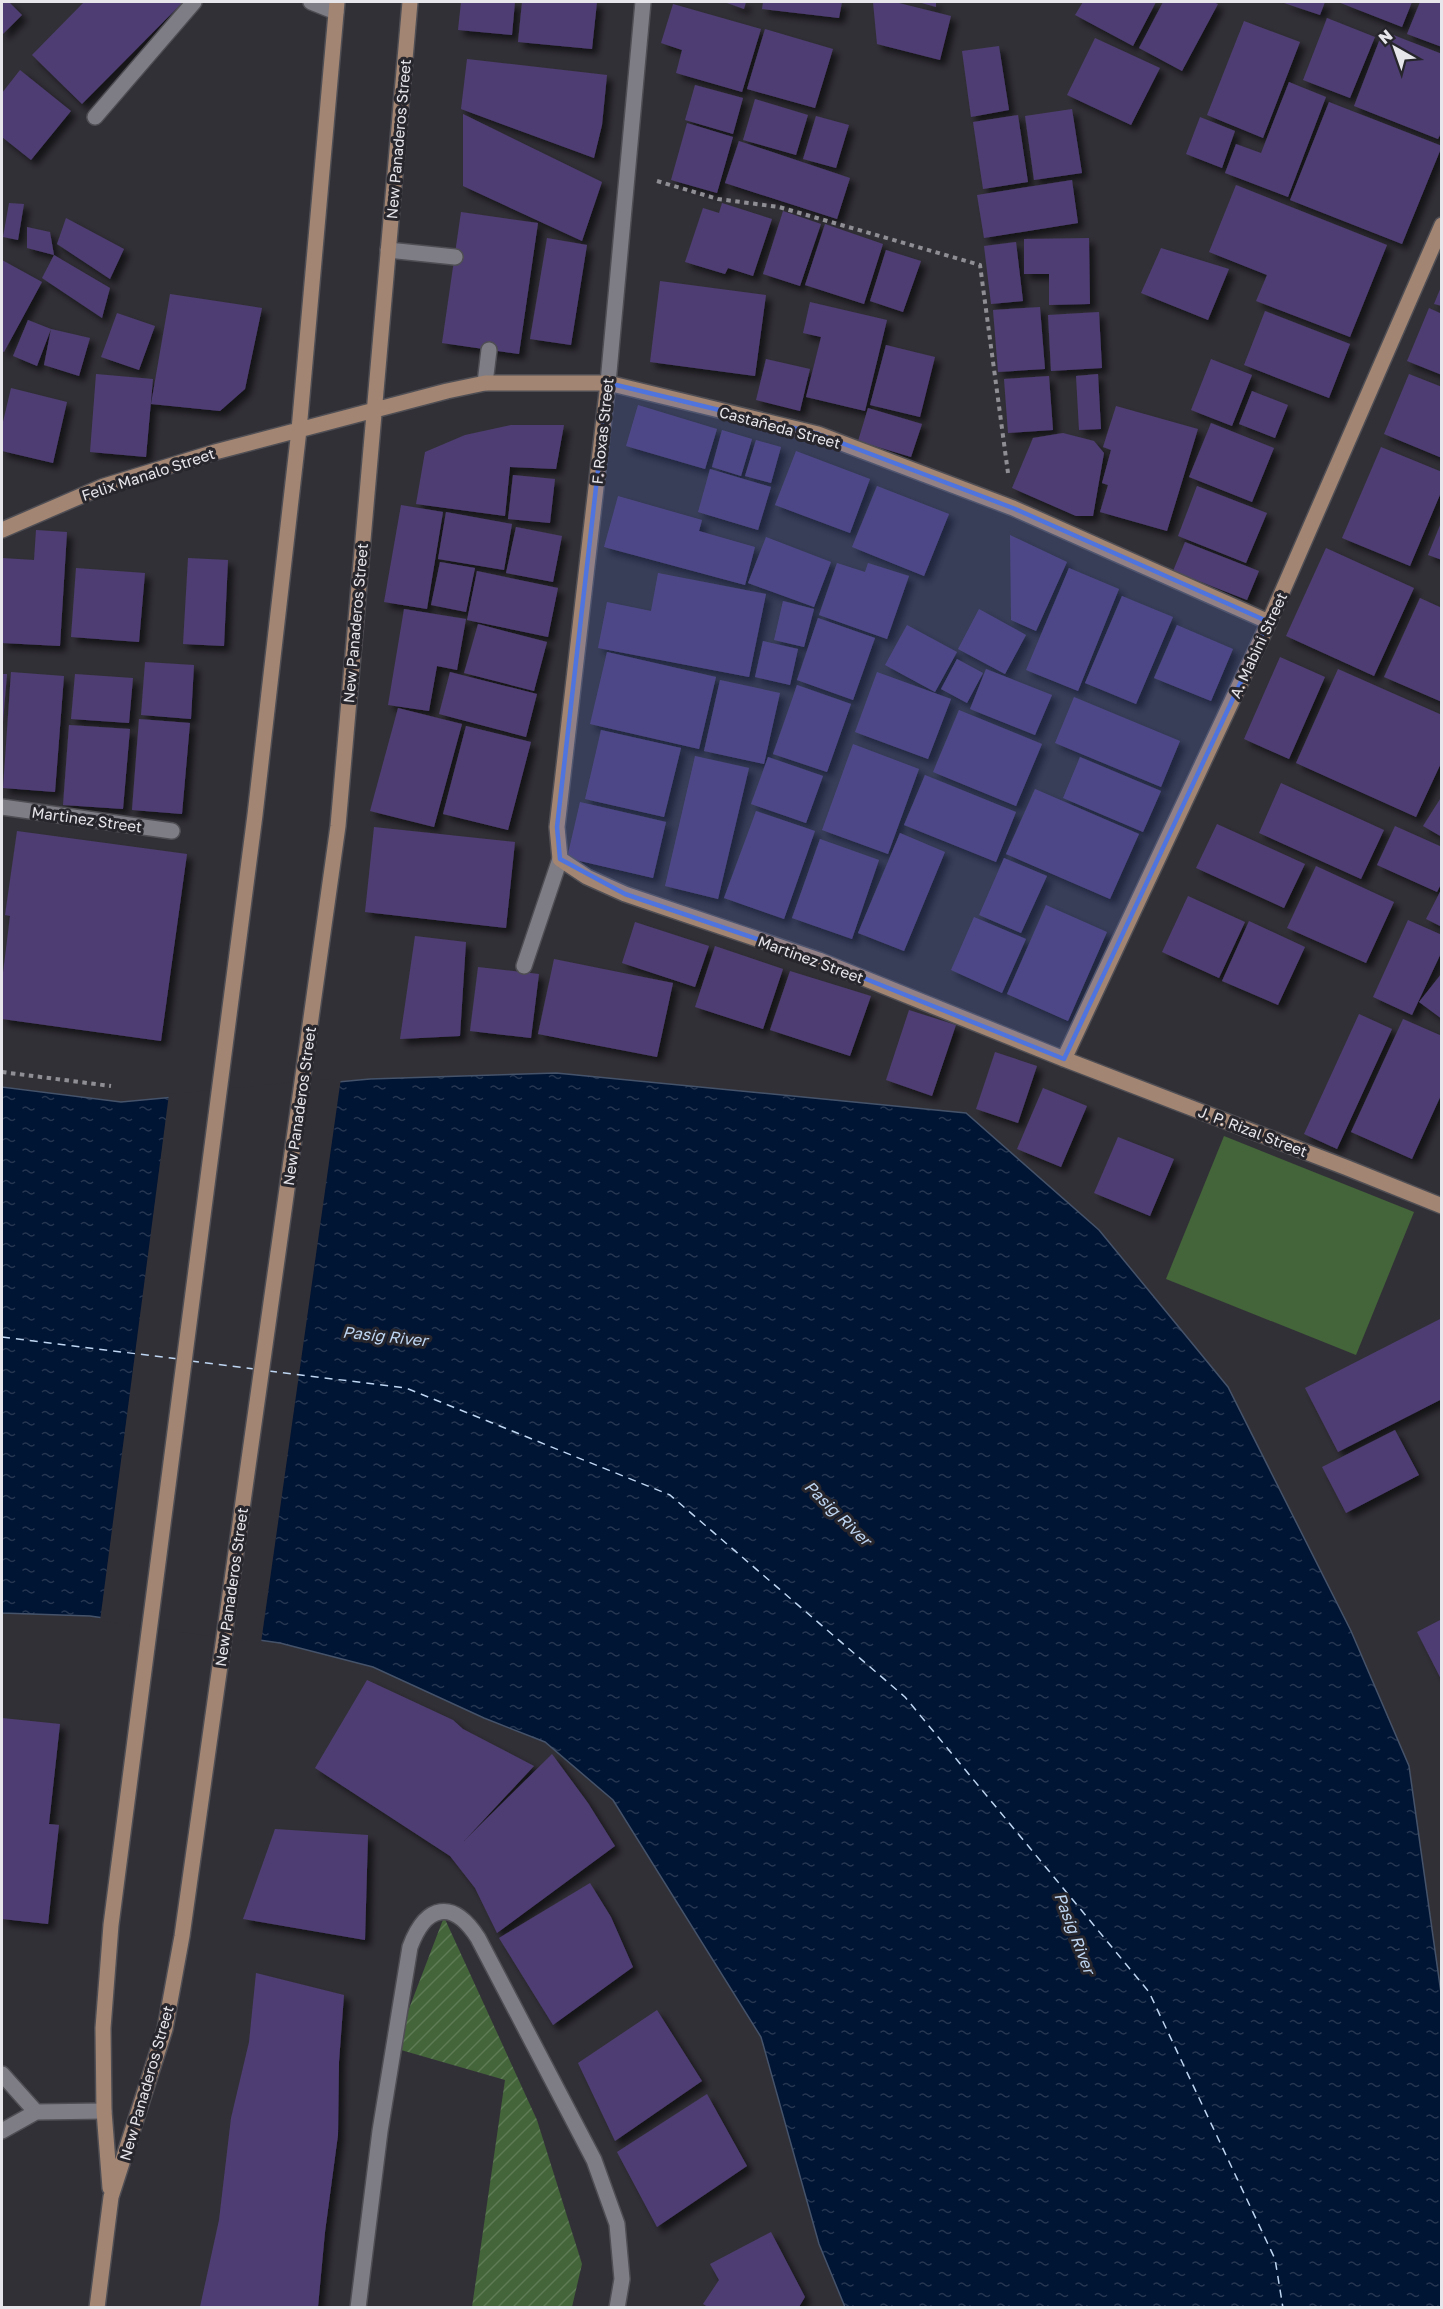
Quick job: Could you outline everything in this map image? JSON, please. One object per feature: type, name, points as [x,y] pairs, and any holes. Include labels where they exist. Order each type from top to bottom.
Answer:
[{"type":"main road","name":"New Panaderos Street","points":[[97,2307],[111,2198],[165,2029],[182,1936],[338,826],[410,2]]},
{"type":"main road","name":"New Panaderos Street","points":[[111,2198],[104,2111],[103,2028],[111,1925],[255,814],[299,430],[336,7]]},
{"type":"main road","name":"A. Mabini Street","points":[[1064,1059],[1269,622],[1442,225]]},
{"type":"main road","name":"Castañeda Street","points":[[299,430],[485,383],[608,383],[818,434],[1013,508],[1269,622]]},
{"type":"main road","name":"F. Roxas Street","points":[[560,859],[557,827],[608,383]]},
{"type":"main road","name":"Felix Manalo Street","points":[[2,530],[104,486],[215,452],[299,430]]},
{"type":"main road","name":"Martinez Street","points":[[560,859],[587,878],[625,894],[819,960],[1064,1059]]},
{"type":"main road","name":"J. P. Rizal Street","points":[[1064,1059],[1442,1206]]},
{"type":"street","points":[[95,117],[194,2]]},
{"type":"street","points":[[311,2],[336,7]]},
{"type":"street","name":"F. Roxas Street","points":[[608,383],[644,2]]},
{"type":"street","points":[[388,250],[455,257]]},
{"type":"street","points":[[485,383],[489,350]]},
{"type":"street","name":"Martinez Street","points":[[2,807],[172,831]]},
{"type":"street","points":[[524,966],[560,859]]},
{"type":"street","points":[[358,2307],[380,2132],[410,1947],[423,1922],[433,1914],[444,1911],[461,1917],[478,1938],[594,2160],[617,2224],[622,2279],[617,2307]]},
{"type":"street","points":[[2,2074],[36,2112]]},
{"type":"street","points":[[2,2131],[36,2112],[104,2111]]},
{"type":"path","points":[[628,172],[718,199],[780,207],[980,265],[1013,508]]},
{"type":"path","points":[[2,1072],[111,1086]]},
{"type":"highlighted area","points":[[608,383],[818,434],[1013,508],[1269,622],[1064,1059],[819,960],[625,894],[560,859],[557,827]]},
{"type":"green space","points":[[1224,1136],[1414,1212],[1356,1355],[1166,1279]]},
{"type":"green space","points":[[444,1917],[537,2120],[582,2264],[572,2307],[472,2307],[505,2080],[394,2048]]},
{"type":"water","name":"Pasig River","points":[[556,1073],[966,1113],[1099,1230],[1228,1387],[1351,1631],[1409,1766],[1441,1993],[1441,2307],[845,2307],[819,2244],[761,2037],[613,1800],[545,1742],[484,1718],[373,1667],[280,1643],[90,1616],[2,1613],[2,1087],[121,1102],[370,1079]]},
{"type":"pier","points":[[341,1078],[261,1643],[100,1621],[169,1094]]},
{"type":"building","points":[[2,2],[9,2],[22,15],[2,35]]},
{"type":"building","points":[[84,2],[183,2],[82,104],[32,55]]},
{"type":"building","points":[[461,2],[515,2],[512,35],[458,30]]},
{"type":"building","points":[[522,2],[597,2],[592,49],[518,42]]},
{"type":"building","points":[[724,2],[746,2],[744,9]]},
{"type":"building","points":[[763,2],[842,2],[839,18],[762,9]]},
{"type":"building","points":[[873,2],[895,2],[951,16],[940,60],[877,44]]},
{"type":"building","points":[[918,2],[936,2],[936,7]]},
{"type":"building","points":[[1083,2],[1156,2],[1133,46],[1075,15]]},
{"type":"building","points":[[1163,2],[1213,2],[1218,4],[1182,71],[1139,48]]},
{"type":"building","points":[[1281,2],[1325,2],[1320,15]]},
{"type":"building","points":[[1338,2],[1412,2],[1402,27]]},
{"type":"building","points":[[1420,2],[1442,2],[1442,47],[1407,34]]},
{"type":"building","points":[[673,4],[761,29],[742,92],[676,73],[682,50],[661,43]]},
{"type":"building","points":[[1327,18],[1375,37],[1350,98],[1303,80]]},
{"type":"building","points":[[1244,21],[1300,42],[1263,138],[1207,115]]},
{"type":"building","points":[[765,29],[833,49],[815,108],[747,89]]},
{"type":"building","points":[[1383,31],[1442,54],[1442,131],[1438,139],[1354,106]]},
{"type":"building","points":[[1095,38],[1160,68],[1131,125],[1067,95]]},
{"type":"building","points":[[999,46],[1009,110],[971,117],[962,51]]},
{"type":"building","points":[[467,59],[607,75],[602,125],[594,158],[461,109]]},
{"type":"building","points":[[20,70],[71,111],[31,160],[2,137],[2,93]]},
{"type":"building","points":[[1289,82],[1326,97],[1288,197],[1225,173],[1236,144],[1261,153]]},
{"type":"building","points":[[695,85],[743,98],[733,134],[685,120]]},
{"type":"building","points":[[755,99],[808,115],[796,155],[743,140]]},
{"type":"building","points":[[1329,102],[1442,146],[1402,244],[1290,200]]},
{"type":"building","points":[[1072,109],[1082,173],[1034,180],[1025,116]]},
{"type":"building","points":[[463,114],[602,182],[582,241],[463,186]]},
{"type":"building","points":[[1018,115],[1028,182],[983,189],[973,122]]},
{"type":"building","points":[[816,116],[849,125],[836,168],[803,159]]},
{"type":"building","points":[[1200,117],[1235,131],[1222,168],[1186,154]]},
{"type":"building","points":[[687,123],[733,137],[717,193],[671,180]]},
{"type":"building","points":[[739,141],[850,178],[837,219],[725,183]]},
{"type":"building","points":[[1072,180],[1078,223],[984,238],[977,195]]},
{"type":"building","points":[[1236,185],[1387,245],[1350,337],[1256,301],[1267,275],[1209,252]]},
{"type":"building","points":[[9,203],[24,204],[18,240],[3,237]]},
{"type":"building","points":[[722,203],[772,219],[753,276],[728,268],[725,274],[685,262],[703,208],[719,213]]},
{"type":"building","points":[[783,211],[821,224],[800,286],[763,274]]},
{"type":"building","points":[[461,212],[538,223],[519,354],[442,343]]},
{"type":"building","points":[[66,218],[124,249],[110,279],[57,244]]},
{"type":"building","points":[[825,224],[883,244],[864,304],[805,285]]},
{"type":"building","points":[[27,227],[50,232],[54,255],[27,248]]},
{"type":"building","points":[[547,238],[587,245],[571,345],[530,339]]},
{"type":"building","points":[[1089,238],[1090,304],[1049,305],[1049,274],[1024,274],[1024,239]]},
{"type":"building","points":[[1016,242],[1023,301],[991,304],[984,246]]},
{"type":"building","points":[[1161,248],[1229,269],[1208,320],[1141,293]]},
{"type":"building","points":[[886,250],[921,261],[903,312],[870,301]]},
{"type":"building","points":[[54,255],[110,288],[102,318],[42,278]]},
{"type":"building","points":[[2,260],[42,282],[4,352],[2,351]]},
{"type":"building","points":[[660,281],[766,295],[755,376],[650,362]]},
{"type":"building","points":[[1442,287],[1442,306],[1434,304]]},
{"type":"building","points":[[170,294],[262,308],[245,389],[220,411],[151,404]]},
{"type":"building","points":[[810,302],[887,320],[865,411],[806,397],[821,337],[803,333]]},
{"type":"building","points":[[1040,307],[1045,369],[998,372],[993,310]]},
{"type":"building","points":[[1429,308],[1442,314],[1442,375],[1407,361]]},
{"type":"building","points":[[1265,311],[1350,344],[1329,398],[1244,365]]},
{"type":"building","points":[[1099,312],[1102,368],[1051,371],[1048,315]]},
{"type":"building","points":[[117,313],[155,326],[139,370],[101,357]]},
{"type":"building","points":[[28,320],[51,329],[37,366],[13,356]]},
{"type":"building","points":[[51,329],[90,338],[79,376],[44,365]]},
{"type":"building","points":[[886,345],[935,357],[920,417],[870,405]]},
{"type":"building","points":[[766,359],[810,369],[800,411],[756,400]]},
{"type":"building","points":[[1211,359],[1252,375],[1232,426],[1191,410]]},
{"type":"building","points":[[96,374],[153,379],[146,457],[90,452]]},
{"type":"building","points":[[1098,374],[1101,429],[1079,430],[1076,376]]},
{"type":"building","points":[[1409,374],[1442,387],[1442,458],[1384,434]]},
{"type":"building","points":[[1049,376],[1053,430],[1008,433],[1004,379]]},
{"type":"building","points":[[11,388],[67,402],[53,463],[2,451],[2,426]]},
{"type":"building","points":[[1252,391],[1288,405],[1275,438],[1239,424]]},
{"type":"building","points":[[638,405],[717,429],[705,469],[626,446]]},
{"type":"building","points":[[1116,406],[1198,429],[1167,531],[1100,512],[1108,485],[1102,483],[1111,450],[1103,447]]},
{"type":"building","points":[[868,408],[922,424],[911,457],[858,441]]},
{"type":"building","points":[[1211,423],[1274,448],[1252,502],[1189,477]]},
{"type":"building","points":[[511,425],[564,425],[556,469],[510,467],[505,516],[416,504],[425,452],[465,435]]},
{"type":"building","points":[[722,430],[752,439],[741,476],[712,467]]},
{"type":"building","points":[[1063,433],[1094,441],[1104,453],[1093,516],[1076,516],[1012,488],[1033,438]]},
{"type":"building","points":[[756,440],[781,447],[771,483],[745,476]]},
{"type":"building","points":[[1381,447],[1442,472],[1442,490],[1410,566],[1342,538]]},
{"type":"building","points":[[796,451],[870,479],[850,533],[775,505]]},
{"type":"building","points":[[710,469],[771,487],[758,530],[698,512]]},
{"type":"building","points":[[513,475],[555,479],[550,523],[508,519]]},
{"type":"building","points":[[877,486],[949,514],[924,576],[852,547]]},
{"type":"building","points":[[1197,486],[1267,513],[1246,563],[1178,536]]},
{"type":"building","points":[[618,496],[702,520],[699,531],[755,547],[745,585],[604,547]]},
{"type":"building","points":[[401,505],[443,512],[427,609],[384,602]]},
{"type":"building","points":[[446,512],[512,524],[504,570],[438,559]]},
{"type":"building","points":[[1442,523],[1442,560],[1428,555]]},
{"type":"building","points":[[516,527],[562,536],[553,582],[506,573]]},
{"type":"building","points":[[36,530],[67,532],[60,646],[2,643],[2,558],[34,560]]},
{"type":"building","points":[[1010,535],[1067,562],[1036,631],[1011,620]]},
{"type":"building","points":[[766,537],[831,562],[814,607],[748,583]]},
{"type":"building","points":[[1185,542],[1259,571],[1247,600],[1173,571]]},
{"type":"building","points":[[1326,548],[1414,588],[1374,676],[1286,636]]},
{"type":"building","points":[[188,558],[228,560],[224,646],[183,644]]},
{"type":"building","points":[[440,562],[475,568],[466,612],[431,605]]},
{"type":"building","points":[[837,563],[865,572],[868,563],[909,576],[887,639],[819,615]]},
{"type":"building","points":[[76,568],[145,573],[139,642],[71,637]]},
{"type":"building","points":[[1069,568],[1119,589],[1078,691],[1026,670]]},
{"type":"building","points":[[477,571],[558,588],[548,637],[467,620]]},
{"type":"building","points":[[658,573],[766,594],[749,677],[598,648],[607,602],[651,611]]},
{"type":"building","points":[[1122,596],[1173,617],[1136,704],[1085,683]]},
{"type":"building","points":[[1420,598],[1442,608],[1442,702],[1384,677]]},
{"type":"building","points":[[783,601],[814,609],[804,647],[774,640]]},
{"type":"building","points":[[404,609],[466,619],[457,670],[437,666],[429,711],[388,705]]},
{"type":"building","points":[[979,609],[1026,635],[1005,674],[958,649]]},
{"type":"building","points":[[818,618],[875,638],[853,700],[797,680]]},
{"type":"building","points":[[478,624],[547,642],[534,691],[464,673]]},
{"type":"building","points":[[907,625],[957,652],[935,692],[885,665]]},
{"type":"building","points":[[1177,625],[1233,649],[1211,701],[1154,678]]},
{"type":"building","points":[[763,641],[798,649],[790,685],[755,677]]},
{"type":"building","points":[[607,652],[716,677],[699,749],[590,724]]},
{"type":"building","points":[[1280,657],[1325,677],[1289,759],[1244,739]]},
{"type":"building","points":[[957,659],[983,673],[967,703],[941,689]]},
{"type":"building","points":[[145,662],[194,665],[191,719],[141,715]]},
{"type":"building","points":[[986,669],[1052,695],[1035,735],[970,709]]},
{"type":"building","points":[[1338,669],[1442,715],[1442,761],[1416,817],[1296,763]]},
{"type":"building","points":[[11,672],[64,676],[55,792],[3,788]]},
{"type":"building","points":[[450,672],[537,694],[526,737],[439,714]]},
{"type":"building","points":[[877,672],[951,699],[928,759],[855,732]]},
{"type":"building","points":[[2,674],[7,674],[3,722],[2,722]]},
{"type":"building","points":[[75,674],[133,678],[129,723],[71,719]]},
{"type":"building","points":[[720,680],[780,693],[764,764],[704,751]]},
{"type":"building","points":[[797,685],[851,704],[827,772],[773,754]]},
{"type":"building","points":[[1074,697],[1180,741],[1161,787],[1055,743]]},
{"type":"building","points":[[398,708],[462,724],[434,827],[370,811]]},
{"type":"building","points":[[959,710],[1042,744],[1016,806],[933,772]]},
{"type":"building","points":[[139,719],[190,723],[182,814],[132,810]]},
{"type":"building","points":[[69,725],[130,729],[123,809],[63,805]]},
{"type":"building","points":[[466,726],[531,742],[508,830],[443,814]]},
{"type":"building","points":[[601,730],[681,748],[664,817],[585,799]]},
{"type":"building","points":[[853,744],[919,769],[888,854],[822,830]]},
{"type":"building","points":[[695,756],[749,768],[718,899],[665,886]]},
{"type":"building","points":[[768,757],[823,776],[806,823],[751,804]]},
{"type":"building","points":[[1080,757],[1161,791],[1143,832],[1063,798]]},
{"type":"building","points":[[925,775],[1016,812],[996,862],[904,825]]},
{"type":"building","points":[[1281,783],[1384,830],[1361,879],[1259,833]]},
{"type":"building","points":[[1035,789],[1139,834],[1110,899],[1006,854]]},
{"type":"building","points":[[1442,796],[1442,837],[1423,826]]},
{"type":"building","points":[[580,802],[666,822],[653,878],[567,858]]},
{"type":"building","points":[[756,811],[815,831],[784,919],[724,898]]},
{"type":"building","points":[[1217,824],[1305,864],[1284,908],[1196,868]]},
{"type":"building","points":[[1395,826],[1442,847],[1442,882],[1437,892],[1377,865]]},
{"type":"building","points":[[374,827],[515,842],[506,928],[365,912]]},
{"type":"building","points":[[17,831],[187,854],[161,1041],[2,1019],[2,981],[10,916],[5,915]]},
{"type":"building","points":[[900,833],[945,852],[904,951],[858,933]]},
{"type":"building","points":[[820,839],[879,860],[852,939],[792,918]]},
{"type":"building","points":[[1004,858],[1047,876],[1021,933],[979,915]]},
{"type":"building","points":[[1316,866],[1394,902],[1366,963],[1287,928]]},
{"type":"building","points":[[1442,888],[1442,927],[1426,919]]},
{"type":"building","points":[[1188,896],[1245,922],[1219,978],[1162,952]]},
{"type":"building","points":[[1046,905],[1107,932],[1068,1021],[1007,994]]},
{"type":"building","points":[[974,917],[1026,939],[1002,993],[951,970]]},
{"type":"building","points":[[1408,920],[1442,935],[1442,951],[1412,1015],[1373,997]]},
{"type":"building","points":[[1249,921],[1305,947],[1278,1005],[1222,981]]},
{"type":"building","points":[[635,922],[709,946],[695,987],[622,963]]},
{"type":"building","points":[[415,936],[466,942],[460,1036],[400,1039]]},
{"type":"building","points":[[715,946],[783,969],[763,1029],[695,1007]]},
{"type":"building","points":[[554,959],[673,983],[657,1057],[538,1034]]},
{"type":"building","points":[[478,967],[539,974],[531,1038],[470,1031]]},
{"type":"building","points":[[790,971],[871,996],[850,1056],[770,1030]]},
{"type":"building","points":[[1442,973],[1442,1019],[1419,1002]]},
{"type":"building","points":[[909,1010],[956,1025],[932,1096],[886,1080]]},
{"type":"building","points":[[1359,1014],[1392,1029],[1337,1149],[1304,1134]]},
{"type":"building","points":[[1403,1019],[1442,1036],[1442,1093],[1412,1159],[1351,1132]]},
{"type":"building","points":[[995,1052],[1037,1066],[1018,1123],[976,1109]]},
{"type":"building","points":[[1043,1088],[1087,1106],[1061,1167],[1017,1149]]},
{"type":"building","points":[[1118,1137],[1174,1159],[1150,1216],[1094,1193]]},
{"type":"building","points":[[1442,1318],[1442,1399],[1338,1452],[1305,1388]]},
{"type":"building","points":[[1395,1430],[1419,1475],[1346,1513],[1322,1467]]},
{"type":"building","points":[[1442,1619],[1442,1681],[1417,1632]]},
{"type":"building","points":[[367,1680],[453,1720],[463,1729],[534,1766],[464,1841],[552,1754],[588,1803],[615,1846],[497,1933],[475,1888],[450,1856],[315,1768]]},
{"type":"building","points":[[2,1718],[60,1724],[49,1824],[59,1825],[48,1924],[2,1919]]},
{"type":"building","points":[[275,1829],[368,1835],[365,1940],[243,1919]]},
{"type":"building","points":[[590,1883],[611,1917],[633,1967],[553,2025],[499,1938]]},
{"type":"building","points":[[256,1973],[344,1995],[339,2062],[338,2135],[318,2307],[200,2307],[219,2220],[231,2118],[249,2042]]},
{"type":"building","points":[[657,2010],[702,2081],[615,2141],[578,2063]]},
{"type":"building","points":[[707,2094],[747,2166],[657,2227],[617,2152]]},
{"type":"building","points":[[771,2232],[805,2297],[799,2307],[708,2307],[703,2304],[719,2280],[710,2264]]},
{"type":"ferry route","points":[[2,1337],[178,1359]]},
{"type":"ferry route","points":[[191,1361],[255,1369]]},
{"type":"ferry route","points":[[269,1371],[406,1388],[670,1495],[905,1697],[1149,1992],[1275,2259],[1283,2308]]}]
